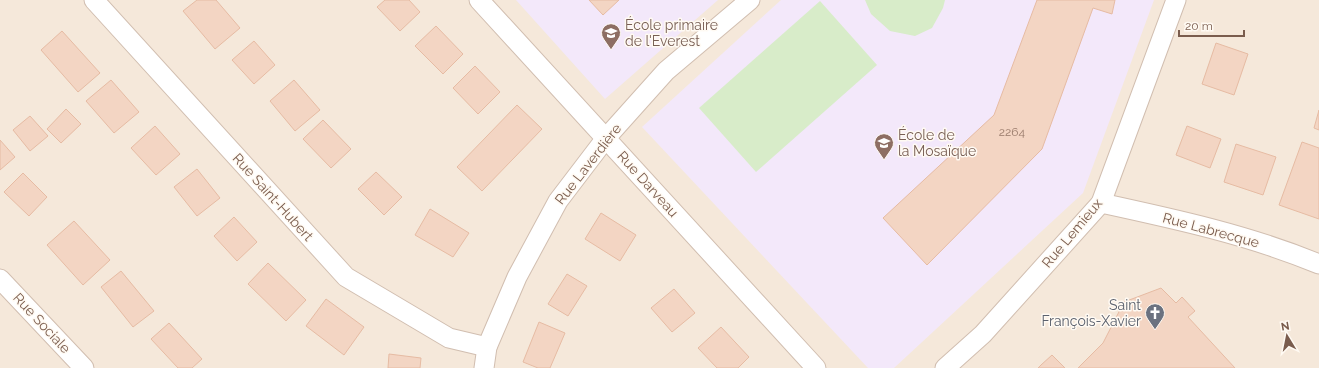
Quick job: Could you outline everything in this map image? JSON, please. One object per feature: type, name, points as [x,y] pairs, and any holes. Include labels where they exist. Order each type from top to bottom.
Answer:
[{"type":"street","name":"Rue Saint-Hubert","points":[[94,0],[346,277],[449,338],[487,347]]},
{"type":"street","name":"Rue Darveau","points":[[479,0],[816,368]]},
{"type":"street","name":"Rue Laverdière","points":[[484,368],[487,347],[517,277],[558,201],[606,138],[666,71],[750,0]]},
{"type":"street","name":"Rue Lemieux","points":[[945,368],[983,334],[1101,203],[1176,0]]},
{"type":"street","name":"Rue Labrecque","points":[[1101,203],[1206,226],[1293,253],[1319,264]]},
{"type":"street","name":"Rue Sociale","points":[[0,278],[84,368]]},
{"type":"shaded area","points":[[0,0],[1319,0],[1319,368],[0,368]]},
{"type":"shaded area","name":"École primaire de l'Everest","points":[[516,0],[718,0],[605,99]]},
{"type":"shaded area","name":"École de la Mosaïque","points":[[781,0],[1154,0],[1083,193],[894,368],[868,368],[642,127]]},
{"type":"green space","points":[[865,0],[945,0],[943,8],[932,28],[915,36],[890,31],[871,14]]},
{"type":"green space","points":[[820,1],[877,65],[756,172],[699,108]]},
{"type":"building","points":[[197,0],[216,0],[240,28],[215,49],[183,11]]},
{"type":"building","points":[[385,0],[409,0],[420,12],[400,31],[377,7]]},
{"type":"building","points":[[589,0],[619,0],[603,15]]},
{"type":"building","points":[[1037,0],[1115,0],[1112,14],[1093,8],[1042,149],[927,265],[883,218],[994,115]]},
{"type":"building","points":[[436,26],[463,54],[443,74],[415,46]]},
{"type":"building","points":[[62,31],[100,73],[78,92],[41,50]]},
{"type":"building","points":[[254,41],[275,65],[254,84],[232,60]]},
{"type":"building","points":[[1216,43],[1248,54],[1234,95],[1202,84]]},
{"type":"building","points":[[475,66],[500,92],[478,114],[453,88]]},
{"type":"building","points":[[111,80],[139,112],[114,133],[86,101]]},
{"type":"building","points":[[294,80],[320,110],[295,131],[270,101]]},
{"type":"building","points":[[517,105],[542,129],[482,191],[457,167]]},
{"type":"building","points":[[66,109],[81,124],[61,143],[47,129]]},
{"type":"building","points":[[1319,110],[1319,130],[1314,128]]},
{"type":"building","points":[[30,116],[48,136],[30,151],[13,130]]},
{"type":"building","points":[[323,120],[351,149],[331,168],[303,139]]},
{"type":"building","points":[[155,126],[180,154],[156,175],[131,148]]},
{"type":"building","points":[[1187,126],[1221,139],[1210,168],[1176,155]]},
{"type":"building","points":[[0,140],[15,157],[0,170]]},
{"type":"building","points":[[1302,142],[1319,148],[1319,219],[1279,205]]},
{"type":"building","points":[[1236,144],[1276,157],[1263,195],[1224,182]]},
{"type":"building","points":[[197,169],[220,198],[197,216],[174,187]]},
{"type":"building","points":[[376,172],[402,197],[384,215],[358,189]]},
{"type":"building","points":[[23,173],[47,197],[29,216],[4,192]]},
{"type":"building","points":[[430,209],[469,233],[453,257],[415,235]]},
{"type":"building","points":[[601,213],[636,235],[620,261],[585,239]]},
{"type":"building","points":[[234,217],[257,242],[237,261],[214,236]]},
{"type":"building","points":[[74,221],[110,260],[83,285],[47,245]]},
{"type":"building","points":[[268,263],[306,300],[286,321],[248,284]]},
{"type":"building","points":[[121,271],[154,311],[133,327],[101,287]]},
{"type":"building","points":[[567,274],[587,286],[568,316],[548,304]]},
{"type":"building","name":"Saint François-Xavier","points":[[1161,288],[1176,303],[1182,297],[1195,311],[1188,317],[1235,368],[1078,368],[1103,343],[1124,302]]},
{"type":"building","points":[[674,289],[695,313],[672,332],[651,308]]},
{"type":"building","points":[[326,299],[364,327],[344,355],[306,326]]},
{"type":"building","points":[[539,322],[565,333],[550,368],[538,368],[523,362]]},
{"type":"building","points":[[169,323],[202,359],[192,368],[178,368],[151,339]]},
{"type":"building","points":[[721,327],[749,357],[738,368],[717,368],[698,348]]},
{"type":"building","points":[[389,354],[421,358],[420,368],[388,368]]},
{"type":"building","points":[[1052,355],[1065,368],[1038,368],[1041,365]]},
{"type":"place","name":"École primaire de l'Everest","points":[[611,50]]},
{"type":"place","name":"École de la Mosaïque","points":[[884,160]]},
{"type":"place","name":"Saint François-Xavier","points":[[1155,330]]}]
